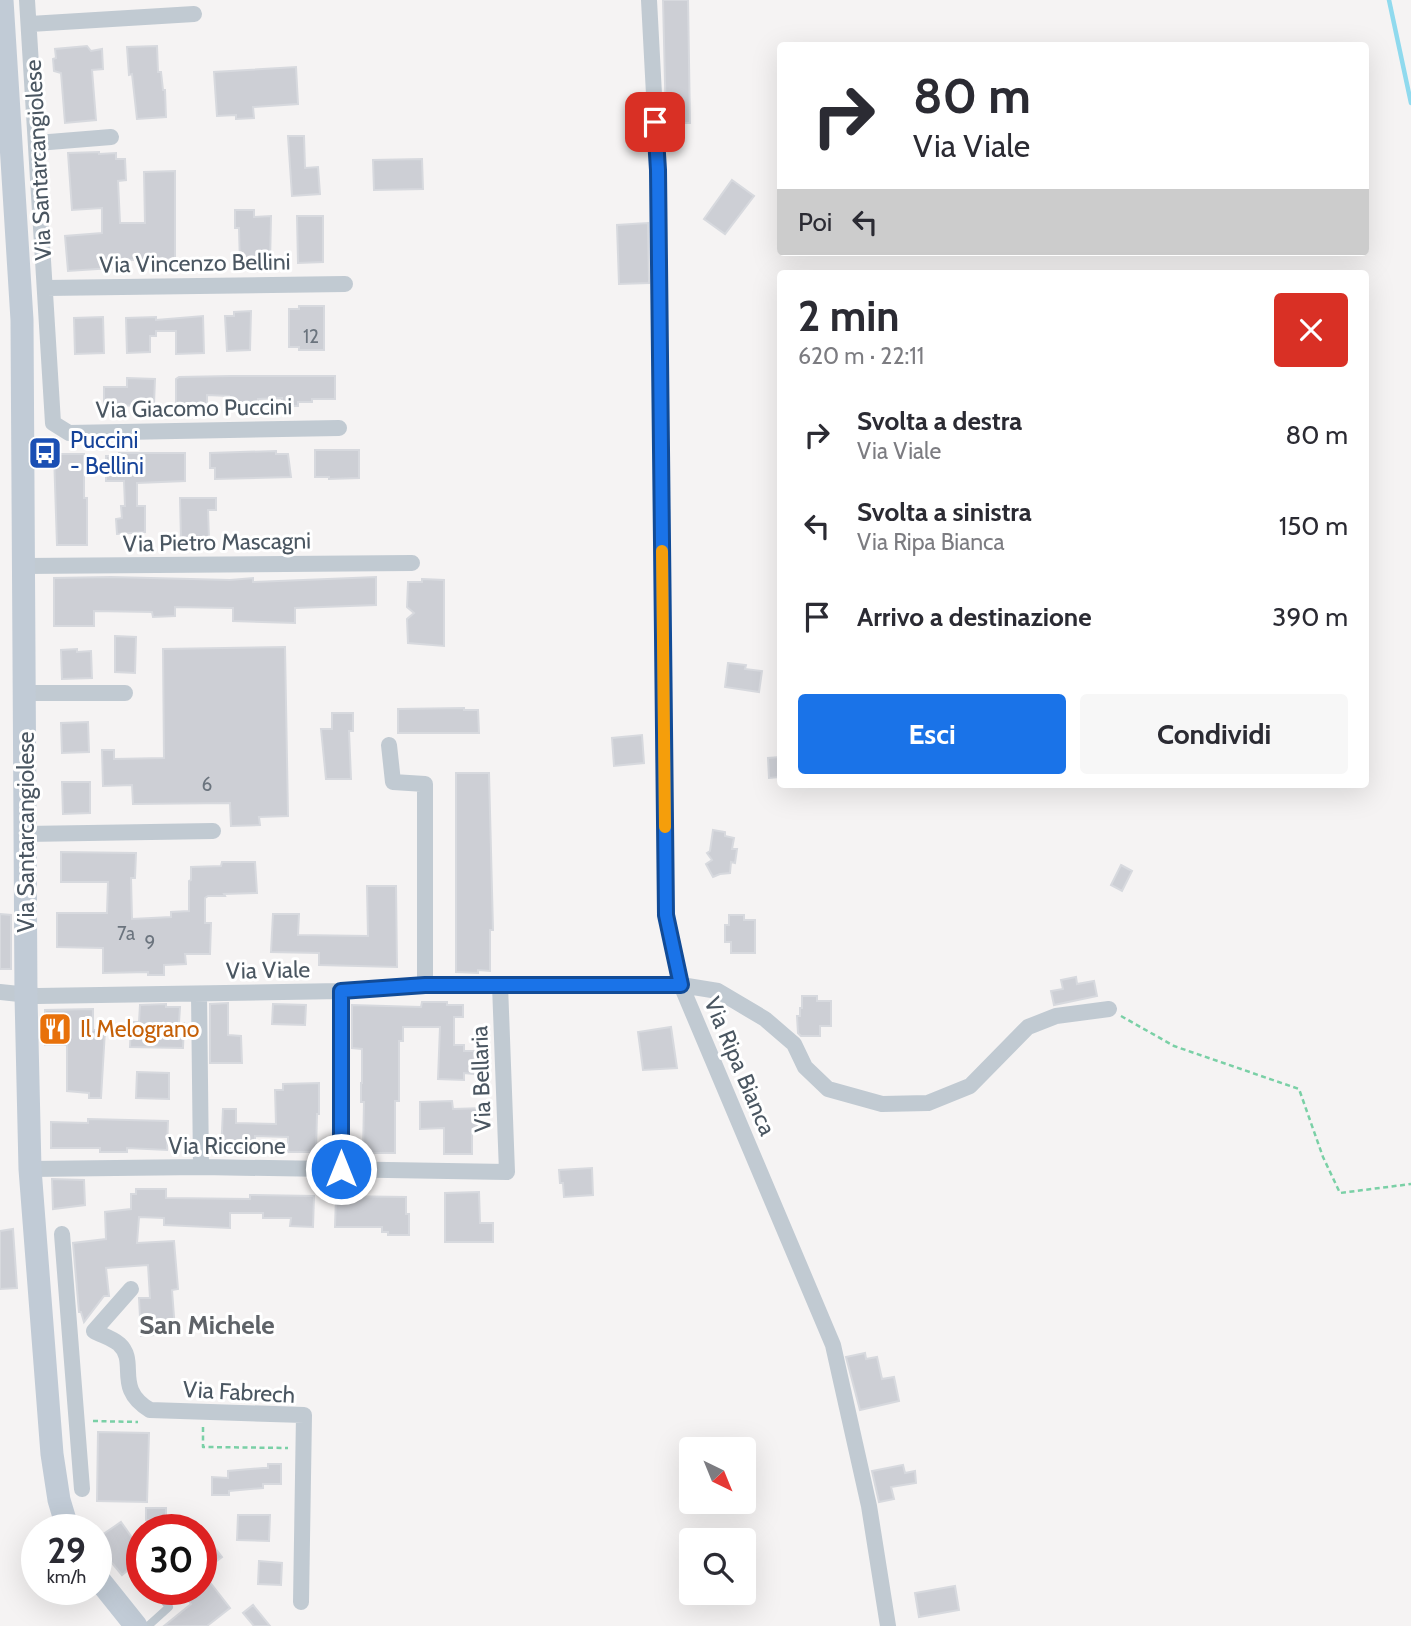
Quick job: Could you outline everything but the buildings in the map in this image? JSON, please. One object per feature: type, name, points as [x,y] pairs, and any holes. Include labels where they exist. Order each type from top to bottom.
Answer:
[{"type":"main road","name":"Via Santarcangiolese","points":[[2,0],[22,320],[26,996],[30,1169],[52,1454],[63,1514]]},
{"type":"main road","points":[[112,1596],[136,1626]]},
{"type":"street","name":"Via Santarcangiolese","points":[[27,0],[53,423]]},
{"type":"street","name":"Via Ripa Bianca","points":[[649,0],[658,170],[666,915],[681,985],[832,1345],[869,1506],[888,1626]]},
{"type":"street","points":[[30,24],[194,15]]},
{"type":"street","points":[[37,142],[111,137]]},
{"type":"street","name":"Via Vincenzo Bellini","points":[[46,288],[345,284]]},
{"type":"street","points":[[22,320],[48,320]]},
{"type":"street","name":"Via Giacomo Puccini","points":[[53,423],[60,430],[69,433],[339,428]]},
{"type":"street","name":"Via Pietro Mascagni","points":[[24,566],[412,563]]},
{"type":"street","points":[[25,693],[125,693]]},
{"type":"street","points":[[389,744],[393,782],[425,784],[425,985]]},
{"type":"street","points":[[26,834],[213,831]]},
{"type":"street","name":"Via Viale","points":[[0,992],[26,996],[341,991],[425,985],[681,985],[718,991],[765,1019],[794,1044],[805,1067],[828,1089],[882,1104],[928,1103],[970,1086],[1028,1027],[1056,1016],[1109,1009]]},
{"type":"street","name":"Via Bellaria","points":[[500,985],[507,1172]]},
{"type":"street","points":[[341,991],[341,1169]]},
{"type":"street","points":[[199,994],[201,1167]]},
{"type":"street","name":"Via Riccione","points":[[30,1169],[201,1167],[507,1172]]},
{"type":"street","points":[[62,1234],[82,1489]]},
{"type":"street","points":[[42,1343],[94,1331],[131,1289]]},
{"type":"street","name":"Via Fabrech","points":[[94,1331],[119,1344],[125,1354],[129,1388],[137,1402],[150,1410],[304,1415],[301,1602]]},
{"type":"lane","points":[[148,1626],[169,1607],[167,1605]]},
{"type":"path","points":[[1109,1009],[1174,1046],[1299,1089],[1323,1157],[1340,1193],[1411,1184]]},
{"type":"path","points":[[77,1421],[140,1422]]},
{"type":"path","points":[[203,1423],[203,1447],[303,1448]]},
{"type":"waterway","points":[[1389,0],[1411,103]]},
{"type":"slow traffic","points":[[662,551],[665,827]]},
{"type":"place","name":"Puccini - Bellini","points":[[45,453]]},
{"type":"place","name":"Il Melograno","points":[[55,1029]]},
{"type":"district","name":"San Michele","points":[[207,1325]]},
{"type":"route","points":[[341,1169],[341,991],[425,985],[681,985],[666,915],[658,170],[655,122]]}]
